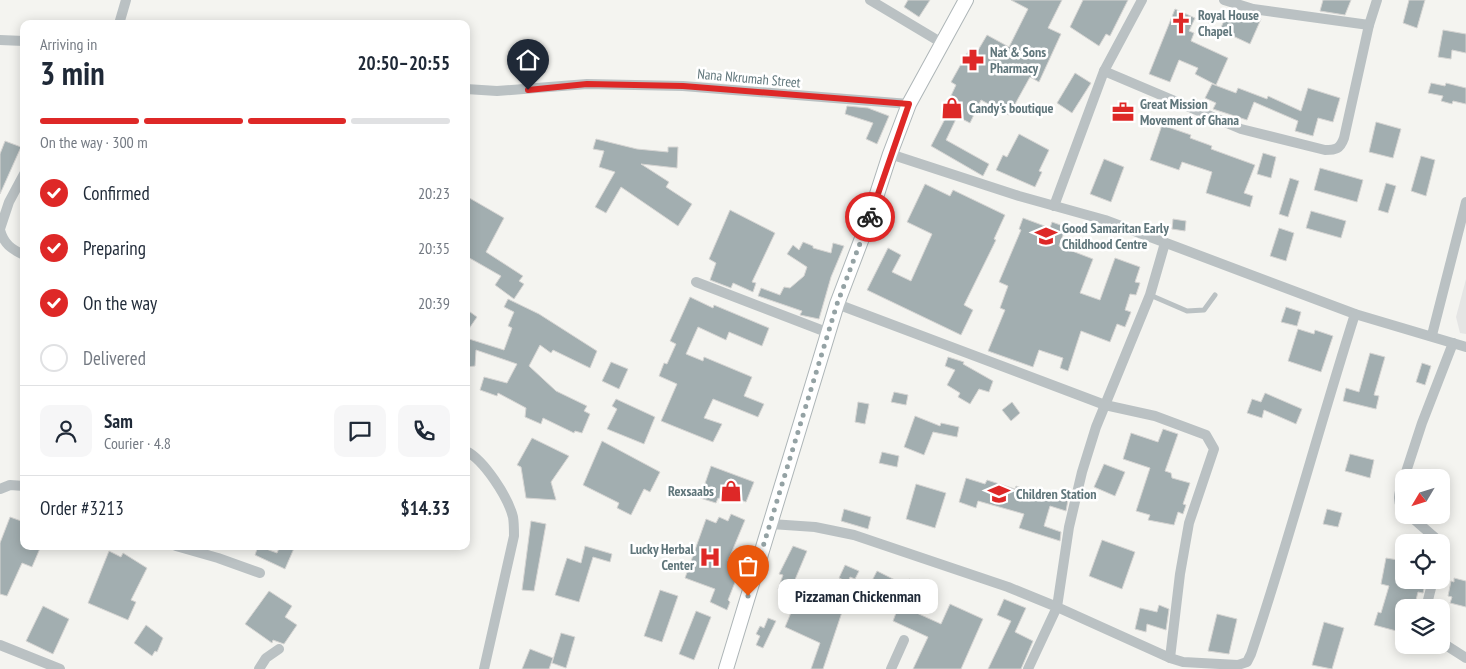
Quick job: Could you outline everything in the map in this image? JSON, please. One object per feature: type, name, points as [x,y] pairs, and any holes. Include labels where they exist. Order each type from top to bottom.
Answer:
[{"type":"main road","points":[[726,669],[837,304],[867,225],[890,154],[909,104],[966,0]]},
{"type":"street","points":[[120,20],[126,0]]},
{"type":"street","points":[[870,0],[942,43]]},
{"type":"street","points":[[1054,206],[1104,71],[1142,0]]},
{"type":"street","points":[[1224,0],[1253,9],[1346,23],[1368,24]]},
{"type":"street","points":[[1104,71],[1241,129],[1325,150],[1336,150],[1342,145],[1344,138],[1368,24],[1377,0]]},
{"type":"street","points":[[0,40],[20,41]]},
{"type":"street","name":"Nana Nkrumah Street","points":[[470,89],[497,92],[587,84],[683,86],[909,104]]},
{"type":"street","points":[[890,154],[1054,206],[1105,220],[1354,314],[1432,335],[1466,347]]},
{"type":"street","points":[[20,179],[5,200],[0,230],[3,242],[20,253]]},
{"type":"street","points":[[1432,335],[1466,202]]},
{"type":"street","points":[[1028,669],[1057,607],[1070,526],[1082,472],[1105,405],[1150,295],[1165,243]]},
{"type":"street","points":[[696,282],[829,333]]},
{"type":"street","points":[[837,304],[1105,405],[1155,416],[1206,435],[1214,449],[1189,523],[1180,574],[1170,658]]},
{"type":"street","points":[[771,524],[815,527],[854,535],[1008,587],[1170,658],[1182,666],[1238,665],[1247,662],[1281,566],[1315,441],[1354,314]]},
{"type":"street","points":[[1407,469],[1422,423],[1453,343]]},
{"type":"street","points":[[470,452],[494,478],[508,504],[514,527],[514,536],[484,669]]},
{"type":"street","points":[[0,489],[10,485],[20,486]]},
{"type":"street","points":[[1419,524],[1431,534]]},
{"type":"street","points":[[188,550],[260,573]]},
{"type":"street","points":[[891,669],[904,640]]},
{"type":"street","points":[[0,646],[60,669]]},
{"type":"street","points":[[1450,648],[1466,658]]},
{"type":"street","points":[[259,669],[266,658],[280,649]]},
{"type":"lane","points":[[1150,295],[1187,311],[1204,310],[1215,295]]},
{"type":"shaded area","points":[[1466,279],[1466,334],[1460,333],[1456,317]]},
{"type":"building","points":[[908,0],[930,0],[919,17],[904,7]]},
{"type":"building","points":[[1011,0],[1062,0],[1048,28],[1061,34],[1039,82],[1030,77],[1009,115],[981,100],[970,123],[958,117],[956,119],[946,140],[989,164],[983,176],[931,146],[947,115],[943,113],[956,85],[951,82],[970,48],[977,52],[987,35],[1009,47],[1028,9]]},
{"type":"building","points":[[1083,0],[1128,0],[1110,36],[1106,34],[1099,46],[1070,27]]},
{"type":"building","points":[[1323,0],[1351,0],[1345,15],[1320,11]]},
{"type":"building","points":[[1409,0],[1425,0],[1417,28],[1403,23]]},
{"type":"building","points":[[1175,9],[1195,18],[1189,31],[1194,33],[1191,41],[1228,58],[1216,85],[1195,74],[1198,68],[1179,60],[1170,82],[1149,74]]},
{"type":"building","points":[[1229,9],[1261,19],[1250,44],[1220,30]]},
{"type":"building","points":[[1443,30],[1466,34],[1466,53],[1452,50],[1451,59],[1438,57]]},
{"type":"building","points":[[1075,73],[1091,83],[1072,113],[1057,103]]},
{"type":"building","points":[[1431,83],[1445,86],[1446,83],[1466,88],[1466,104],[1453,101],[1452,104],[1441,101],[1443,96],[1428,93]]},
{"type":"building","points":[[1212,84],[1236,93],[1238,88],[1267,99],[1268,96],[1301,111],[1308,88],[1340,98],[1333,122],[1318,118],[1313,136],[1295,131],[1298,121],[1254,102],[1247,120],[1213,109],[1216,103],[1205,98]]},
{"type":"building","points":[[847,106],[868,108],[889,116],[877,144],[866,139],[873,123],[845,114]]},
{"type":"building","points":[[1376,122],[1401,129],[1393,158],[1369,152]]},
{"type":"building","points":[[1162,125],[1191,135],[1190,138],[1212,146],[1211,149],[1255,165],[1244,193],[1253,196],[1250,207],[1206,193],[1212,172],[1182,162],[1179,170],[1150,160]]},
{"type":"building","points":[[1019,134],[1049,150],[1039,171],[1042,172],[1035,187],[996,170],[1003,155],[1007,157]]},
{"type":"building","points":[[596,139],[637,149],[668,152],[668,147],[678,147],[677,168],[641,164],[669,182],[666,187],[692,204],[678,226],[621,187],[606,213],[595,207],[615,172],[599,167],[604,151],[593,149]]},
{"type":"building","points":[[5,141],[20,147],[0,194],[0,154]]},
{"type":"building","points":[[1263,153],[1276,157],[1271,178],[1257,174]]},
{"type":"building","points":[[1421,156],[1435,160],[1426,196],[1411,191]]},
{"type":"building","points":[[1104,159],[1124,167],[1111,202],[1090,194]]},
{"type":"building","points":[[1320,168],[1363,180],[1357,202],[1314,190]]},
{"type":"building","points":[[1290,178],[1299,181],[1288,217],[1279,214]]},
{"type":"building","points":[[1386,183],[1396,186],[1388,213],[1378,210]]},
{"type":"building","points":[[925,184],[950,196],[953,190],[1005,215],[994,239],[996,240],[964,305],[973,310],[961,335],[867,290],[888,248],[901,255],[892,272],[911,281],[932,234],[907,222]]},
{"type":"building","points":[[470,198],[504,218],[486,252],[523,276],[519,281],[524,284],[514,299],[495,285],[501,276],[470,258]]},
{"type":"building","points":[[730,210],[775,233],[752,282],[756,283],[753,292],[733,283],[731,288],[710,280],[716,263],[709,259]]},
{"type":"building","points":[[1311,211],[1346,221],[1341,238],[1306,228]]},
{"type":"building","points":[[1023,218],[1050,228],[1052,222],[1066,227],[1059,246],[1093,259],[1080,293],[1100,300],[1115,258],[1140,267],[1135,282],[1140,283],[1136,295],[1130,294],[1125,310],[1131,312],[1125,327],[1117,324],[1110,342],[1081,331],[1068,371],[1060,368],[1063,358],[1039,350],[1033,367],[988,351],[1005,310],[1000,308],[1008,286],[999,282],[1021,230],[1019,229]]},
{"type":"building","points":[[1173,219],[1186,221],[1185,231],[1172,229]]},
{"type":"building","points":[[1279,228],[1294,233],[1286,261],[1270,256]]},
{"type":"building","points":[[803,242],[813,246],[813,248],[831,253],[833,243],[844,246],[831,277],[819,319],[800,315],[802,311],[758,296],[761,288],[780,295],[784,287],[790,288],[804,276],[807,267],[787,254],[793,245],[799,250]]},
{"type":"building","points":[[690,297],[713,308],[714,305],[769,328],[762,346],[729,332],[726,340],[698,327],[686,354],[703,361],[704,357],[752,377],[744,396],[764,404],[758,417],[713,399],[704,418],[722,424],[713,442],[661,421],[677,384],[659,376],[664,363],[667,364],[676,344],[670,341]]},
{"type":"building","points":[[508,299],[539,314],[597,351],[590,368],[553,350],[551,353],[540,345],[529,366],[556,391],[587,406],[584,411],[590,414],[582,433],[575,431],[574,433],[543,418],[541,424],[525,417],[526,408],[498,393],[497,396],[480,390],[484,377],[507,383],[517,364],[476,350],[475,366],[470,367],[470,339],[504,350],[512,328],[508,326],[514,312],[504,307]]},
{"type":"building","points":[[1286,307],[1301,312],[1297,326],[1281,322]]},
{"type":"building","points":[[470,312],[477,317],[470,327]]},
{"type":"building","points":[[1298,329],[1314,334],[1315,330],[1333,336],[1321,372],[1288,361]]},
{"type":"building","points":[[1370,353],[1385,357],[1374,395],[1379,396],[1376,409],[1343,401],[1346,388],[1359,392]]},
{"type":"building","points":[[948,357],[964,362],[963,364],[993,381],[989,392],[979,389],[970,404],[958,397],[960,393],[947,385],[955,370],[945,366]]},
{"type":"building","points":[[611,362],[628,369],[619,389],[602,381]]},
{"type":"building","points":[[1422,363],[1431,366],[1425,385],[1416,382]]},
{"type":"building","points":[[894,392],[908,395],[906,405],[891,402]]},
{"type":"building","points":[[1265,393],[1302,409],[1296,424],[1264,410],[1262,418],[1247,413],[1252,399],[1261,402]]},
{"type":"building","points":[[616,399],[655,417],[644,444],[607,429],[617,409],[612,406]]},
{"type":"building","points":[[858,402],[869,404],[865,424],[855,422]]},
{"type":"building","points":[[1012,402],[1020,413],[1011,421],[1002,410]]},
{"type":"building","points":[[915,416],[940,426],[941,423],[959,427],[957,437],[933,432],[924,455],[904,447]]},
{"type":"building","points":[[1163,429],[1178,434],[1165,471],[1171,473],[1172,478],[1190,483],[1183,504],[1186,505],[1183,514],[1178,512],[1174,525],[1148,520],[1150,515],[1136,511],[1150,468],[1123,459],[1131,433],[1158,442]]},
{"type":"building","points":[[532,438],[569,456],[551,482],[556,500],[526,498],[521,467],[517,465]]},
{"type":"building","points":[[602,441],[660,472],[650,492],[644,489],[631,515],[617,508],[619,503],[583,485]]},
{"type":"building","points":[[882,452],[899,456],[897,467],[879,463]]},
{"type":"building","points":[[1350,454],[1374,460],[1370,478],[1345,471]]},
{"type":"building","points":[[1104,464],[1125,472],[1115,496],[1094,487]]},
{"type":"building","points":[[711,466],[754,482],[746,502],[730,496],[728,502],[718,498],[716,503],[700,498]]},
{"type":"building","points":[[966,478],[985,484],[987,480],[1015,489],[1016,486],[1058,500],[1059,497],[1068,500],[1066,511],[1050,506],[1044,526],[1061,532],[1060,541],[1019,528],[1024,514],[978,501],[976,508],[959,502]]},
{"type":"building","points":[[916,484],[946,493],[935,528],[906,519]]},
{"type":"building","points":[[844,509],[871,517],[868,529],[841,521]]},
{"type":"building","points":[[1327,509],[1342,513],[1338,527],[1323,524]]},
{"type":"building","points":[[731,514],[745,520],[728,561],[738,565],[736,571],[739,572],[728,600],[730,602],[727,610],[710,602],[715,589],[685,578],[706,519],[716,523],[719,517],[728,521]]},
{"type":"building","points":[[10,517],[20,521],[20,550],[39,550],[32,567],[22,563],[7,596],[0,594],[0,543]]},
{"type":"building","points":[[531,521],[546,524],[534,591],[522,590]]},
{"type":"building","points":[[1102,540],[1135,552],[1122,589],[1089,576]]},
{"type":"building","points":[[585,546],[612,554],[610,562],[593,557],[579,602],[555,595],[567,558],[581,563]]},
{"type":"building","points":[[793,546],[807,551],[789,594],[778,589],[783,575],[779,574]]},
{"type":"building","points":[[257,550],[269,550],[277,553],[278,550],[293,550],[285,569],[255,555]]},
{"type":"building","points":[[109,551],[121,557],[123,553],[147,568],[131,600],[136,602],[128,620],[88,603]]},
{"type":"building","points":[[1386,558],[1395,560],[1395,589],[1424,589],[1423,593],[1418,592],[1416,599],[1395,599],[1395,631],[1374,625],[1378,612],[1381,613],[1389,586],[1381,584]]},
{"type":"building","points":[[845,565],[859,571],[855,579],[850,577],[848,582],[839,578]]},
{"type":"building","points":[[877,571],[907,586],[909,579],[920,584],[910,610],[941,624],[950,604],[983,619],[961,669],[913,669],[928,637],[893,621],[899,605],[880,596],[873,607],[862,600]]},
{"type":"building","points":[[1454,578],[1466,581],[1466,607],[1450,603],[1452,597],[1448,596],[1451,581],[1454,582]]},
{"type":"building","points":[[660,590],[678,596],[662,642],[644,636]]},
{"type":"building","points":[[269,591],[292,606],[285,617],[297,625],[284,644],[273,640],[272,643],[245,624]]},
{"type":"building","points":[[800,591],[831,604],[832,602],[844,606],[823,669],[811,669],[820,643],[785,627]]},
{"type":"building","points":[[1004,599],[1026,608],[1015,632],[1033,641],[1021,669],[988,669],[1011,621],[997,615]]},
{"type":"building","points":[[1159,605],[1169,609],[1166,630],[1147,624],[1146,632],[1135,629],[1140,608],[1157,612]]},
{"type":"building","points":[[43,606],[69,619],[53,654],[26,641]]},
{"type":"building","points":[[696,611],[711,617],[694,660],[679,654]]},
{"type":"building","points":[[1217,614],[1237,619],[1229,654],[1208,651]]},
{"type":"building","points":[[768,618],[776,621],[763,648],[756,645],[760,636],[756,634],[760,626],[764,628]]},
{"type":"building","points":[[1324,622],[1344,628],[1332,669],[1312,665]]},
{"type":"building","points":[[146,625],[163,638],[157,652],[155,651],[152,656],[134,643]]},
{"type":"building","points":[[561,633],[575,637],[566,668],[552,663]]},
{"type":"building","points":[[530,649],[553,658],[549,669],[522,669]]},
{"type":"way so far","points":[[748,596],[837,304],[870,217]]},
{"type":"place","name":"Royal House Chapel","points":[[1181,23]]},
{"type":"place","name":"Nat & Sons Pharmacy","points":[[973,60]]},
{"type":"place","name":"Candy's boutique","points":[[952,108]]},
{"type":"place","name":"Great Mission Movement of Ghana","points":[[1123,112]]},
{"type":"place","name":"Good Samaritan Early Childhood Centre","points":[[1046,236]]},
{"type":"place","name":"Rexsaabs","points":[[731,491]]},
{"type":"place","name":"Children Station","points":[[999,494]]},
{"type":"place","name":"Lucky Herbal Center","points":[[710,557]]},
{"type":"place","name":"Pizzaman Chickenman","points":[[748,596]]},
{"type":"route","points":[[528,90],[587,84],[683,86],[909,104],[890,154],[870,217]]}]
